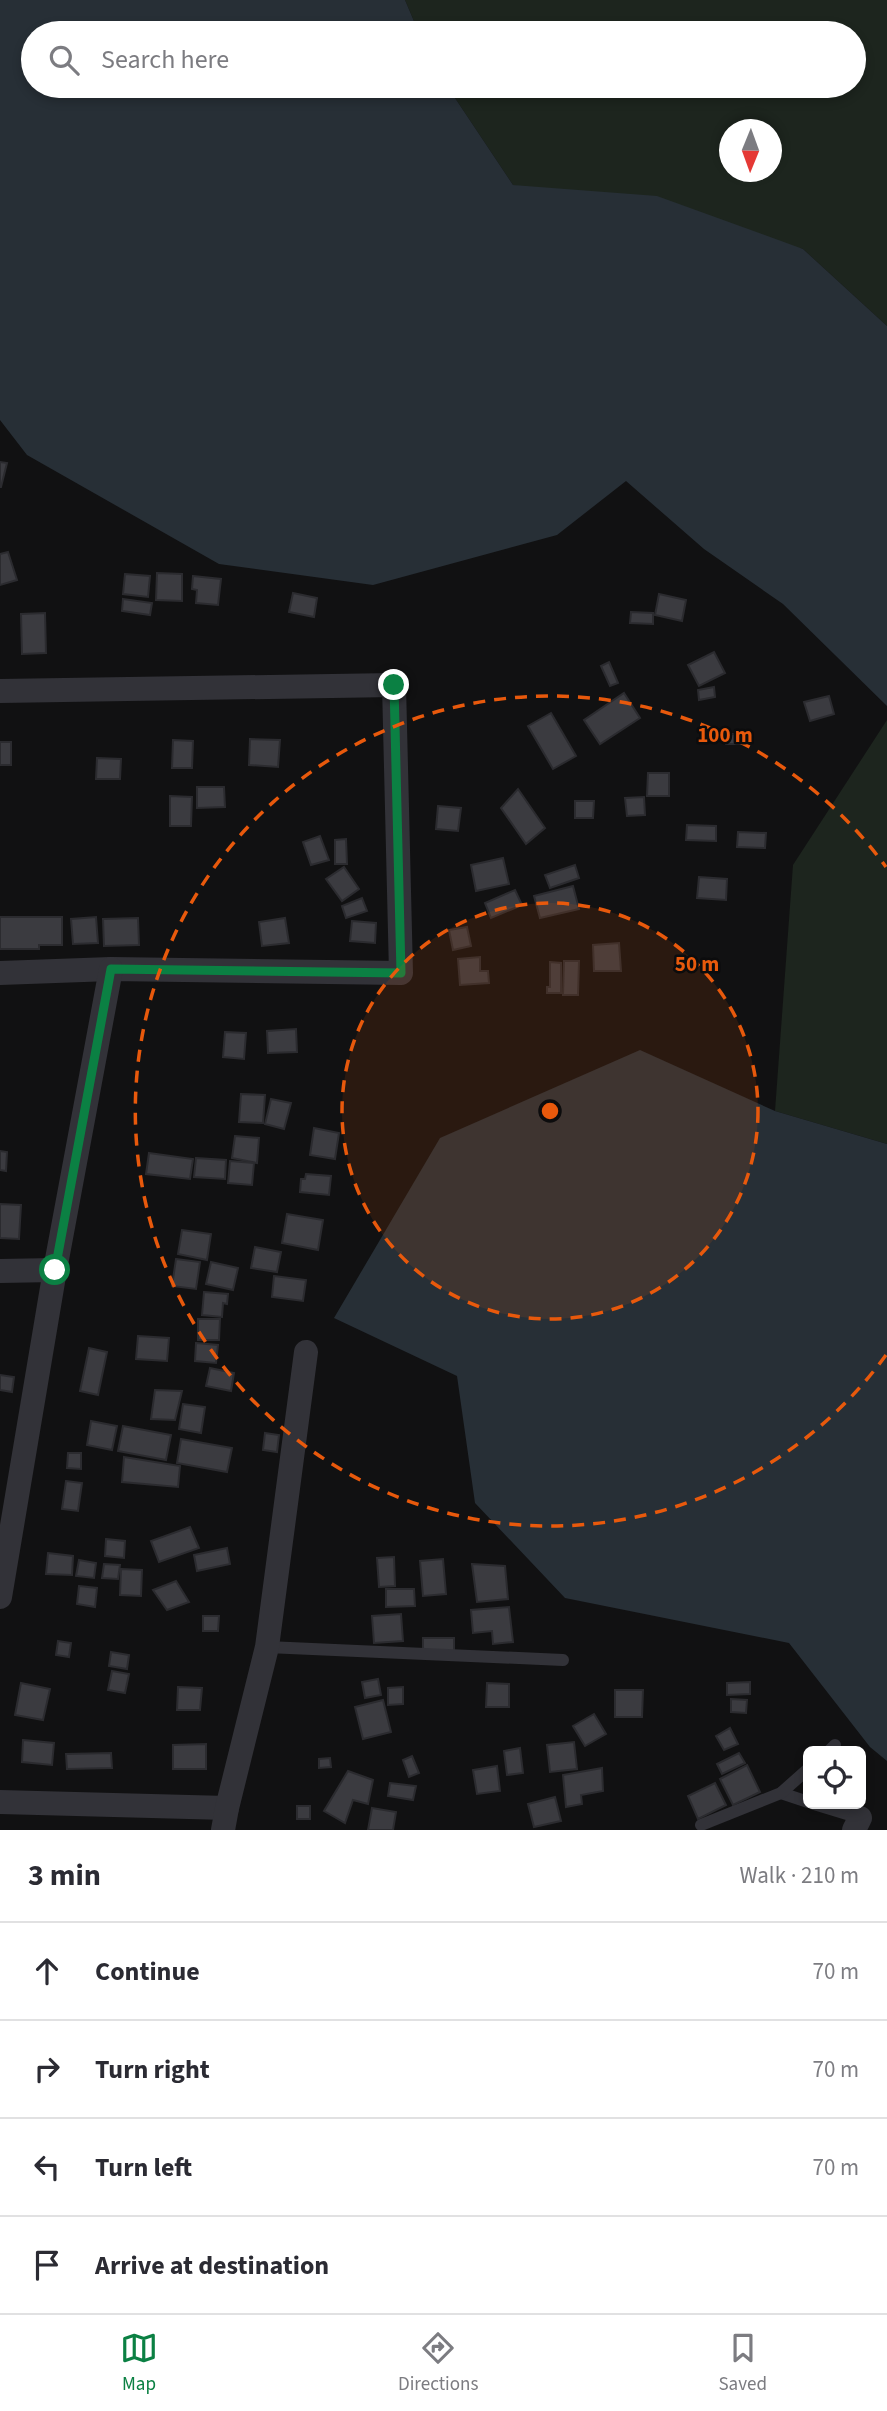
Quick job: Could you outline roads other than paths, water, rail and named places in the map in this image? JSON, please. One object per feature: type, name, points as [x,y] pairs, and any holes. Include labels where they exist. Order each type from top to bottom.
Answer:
[{"type":"street","points":[[0,691],[394,685],[401,973],[111,969],[0,973]]},
{"type":"street","points":[[0,1597],[55,1270],[111,969]]},
{"type":"street","points":[[0,1271],[55,1270]]},
{"type":"street","points":[[0,1802],[225,1819],[267,1647],[306,1352]]},
{"type":"lane","points":[[267,1647],[562,1660]]},
{"type":"lane","points":[[701,1825],[781,1793],[803,1773]]},
{"type":"lane","points":[[781,1793],[803,1800]]},
{"type":"lane","points":[[825,1809],[857,1824]]}]
